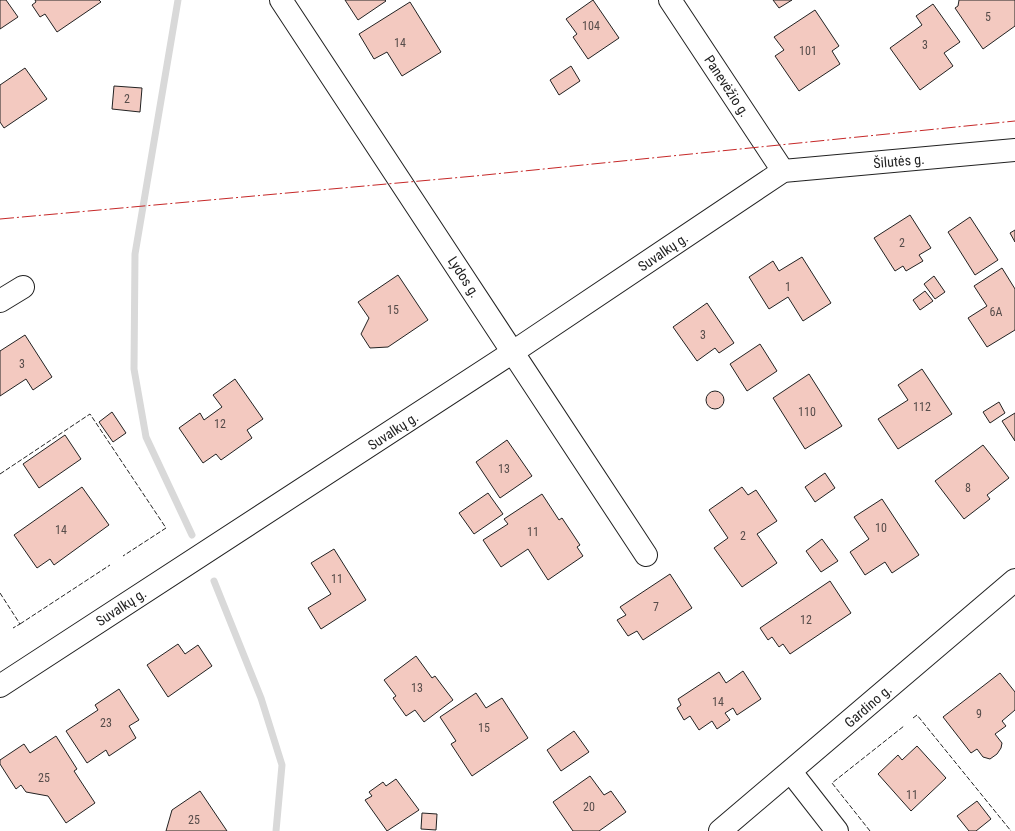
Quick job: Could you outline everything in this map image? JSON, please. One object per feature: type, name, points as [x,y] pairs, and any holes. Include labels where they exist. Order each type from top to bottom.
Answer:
[{"type":"street","name":"Lydos g.","points":[[281,0],[646,555]]},
{"type":"street","name":"Panevėžio g.","points":[[670,0],[783,172]]},
{"type":"street","name":"Šilutės g.","points":[[783,172],[1015,150]]},
{"type":"street","name":"Suvalkų g.","points":[[0,686],[513,352],[783,172]]},
{"type":"street","points":[[0,301],[23,287]]},
{"type":"street","name":"Gardino g.","points":[[720,831],[1015,580]]},
{"type":"street","points":[[791,772],[837,831]]},
{"type":"building","points":[[0,0],[6,0],[18,17],[0,29]]},
{"type":"building","points":[[35,0],[99,0],[101,2],[57,32],[45,14],[40,17],[32,5],[36,2]]},
{"type":"building","points":[[345,0],[385,0],[386,1],[358,20]]},
{"type":"building","points":[[593,0],[619,38],[588,59],[573,37],[577,34],[566,19]]},
{"type":"building","points":[[773,0],[792,0],[779,8]]},
{"type":"building","points":[[959,0],[1015,0],[1015,26],[983,49],[955,8],[958,6]]},
{"type":"building","points":[[410,2],[441,52],[402,76],[387,52],[374,59],[359,34]]},
{"type":"building","points":[[933,4],[960,42],[944,53],[953,66],[920,90],[890,48],[922,25],[916,16]]},
{"type":"building","points":[[815,10],[839,46],[832,51],[840,64],[799,91],[775,56],[784,50],[774,37]]},
{"type":"building","points":[[571,66],[580,81],[559,95],[550,80]]},
{"type":"building","points":[[25,68],[47,99],[4,128],[0,122],[0,85]]},
{"type":"building","points":[[114,86],[142,88],[140,112],[112,109]]},
{"type":"building","points":[[910,215],[931,248],[919,255],[923,261],[906,271],[903,266],[895,271],[874,238]]},
{"type":"building","points":[[970,217],[998,260],[975,275],[948,232]]},
{"type":"building","points":[[1015,230],[1015,242],[1010,233]]},
{"type":"building","points":[[802,257],[831,303],[803,321],[788,297],[769,309],[749,277],[773,261],[779,271]]},
{"type":"building","points":[[1002,268],[1015,289],[1015,330],[987,347],[968,318],[987,306],[974,286]]},
{"type":"building","points":[[398,275],[428,320],[388,347],[370,348],[361,334],[369,318],[358,302]]},
{"type":"building","points":[[934,276],[945,292],[935,299],[924,284]]},
{"type":"building","points":[[925,291],[933,301],[920,310],[913,300]]},
{"type":"building","points":[[707,303],[734,343],[719,353],[715,348],[697,361],[673,327]]},
{"type":"building","points":[[25,335],[52,377],[33,390],[26,379],[0,396],[0,351]]},
{"type":"building","points":[[760,344],[777,371],[747,391],[730,364]]},
{"type":"building","points":[[922,369],[952,414],[898,449],[878,419],[908,400],[898,385]]},
{"type":"building","points":[[809,374],[842,426],[805,449],[773,398]]},
{"type":"building","points":[[235,379],[263,419],[247,430],[252,438],[221,460],[216,454],[203,463],[179,428],[200,413],[204,420],[222,407],[213,395]]},
{"type":"building","points":[[711,391],[719,391],[724,396],[722,407],[719,409],[711,409],[706,404],[706,396]]},
{"type":"building","points":[[999,402],[1005,413],[990,423],[983,412]]},
{"type":"building","points":[[112,412],[126,433],[113,442],[99,422]]},
{"type":"building","points":[[1015,413],[1015,441],[1002,421]]},
{"type":"building","points":[[65,435],[81,459],[39,488],[23,464]]},
{"type":"building","points":[[507,440],[532,476],[500,498],[476,462]]},
{"type":"building","points":[[983,445],[1009,478],[987,495],[990,499],[964,519],[935,481]]},
{"type":"building","points":[[825,473],[835,488],[815,502],[805,487]]},
{"type":"building","points":[[82,487],[109,525],[54,565],[50,559],[37,568],[14,535]]},
{"type":"building","points":[[742,487],[748,495],[756,490],[777,521],[757,534],[777,563],[742,587],[714,548],[728,538],[709,510]]},
{"type":"building","points":[[488,493],[503,514],[474,534],[459,513]]},
{"type":"building","points":[[542,494],[559,520],[562,518],[580,545],[577,547],[583,556],[548,580],[528,549],[501,567],[483,540],[508,524],[504,519]]},
{"type":"building","points":[[882,499],[919,555],[892,573],[885,562],[865,575],[850,552],[869,539],[854,517]]},
{"type":"building","points":[[822,539],[838,561],[821,572],[806,551]]},
{"type":"building","points":[[334,549],[366,600],[321,629],[308,608],[331,594],[311,563]]},
{"type":"building","points":[[670,574],[692,608],[643,640],[637,631],[628,636],[617,620],[626,615],[620,607]]},
{"type":"building","points":[[830,581],[851,613],[790,654],[783,644],[779,647],[772,637],[768,640],[760,628]]},
{"type":"building","points":[[178,644],[185,654],[198,645],[212,666],[168,697],[147,665]]},
{"type":"building","points":[[416,656],[432,678],[435,676],[453,700],[424,722],[415,710],[406,716],[393,698],[396,696],[384,680]]},
{"type":"building","points":[[743,671],[761,699],[737,715],[733,708],[725,713],[730,720],[717,729],[712,721],[699,730],[690,716],[684,720],[677,708],[681,705],[678,699],[719,672],[726,683]]},
{"type":"building","points":[[1000,673],[1015,692],[1015,710],[1002,721],[1006,726],[995,734],[1002,743],[1001,748],[997,754],[990,759],[983,757],[977,749],[971,753],[943,717]]},
{"type":"building","points":[[119,689],[139,720],[129,726],[136,738],[109,756],[106,750],[87,763],[66,731],[98,710],[95,705]]},
{"type":"building","points":[[476,693],[486,708],[502,698],[528,738],[472,776],[451,744],[456,741],[440,717]]},
{"type":"building","points":[[574,731],[589,752],[561,771],[547,750]]},
{"type":"building","points":[[56,736],[77,769],[74,771],[95,803],[66,823],[48,796],[26,792],[21,785],[16,789],[0,764],[0,760],[24,744],[30,753]]},
{"type":"building","points":[[917,746],[946,778],[911,811],[878,774],[898,755],[902,760]]},
{"type":"building","points":[[590,776],[604,795],[611,791],[626,812],[599,831],[573,831],[553,802]]},
{"type":"building","points":[[396,779],[419,810],[387,831],[365,800],[372,796],[369,792],[383,782],[386,786]]},
{"type":"building","points":[[200,791],[227,831],[166,831],[172,810]]},
{"type":"building","points":[[977,801],[991,819],[976,831],[969,831],[957,816]]},
{"type":"building","points":[[422,813],[437,814],[436,830],[421,829]]},
{"type":"waterway","points":[[178,0],[135,254],[134,369],[146,437],[192,535]]},
{"type":"waterway","points":[[214,581],[261,698],[282,765],[276,831]]},
{"type":"fence","points":[[0,474],[90,414],[166,528],[123,556]]},
{"type":"fence","points":[[20,624],[110,565]]},
{"type":"fence","points":[[0,593],[20,624],[13,628]]},
{"type":"fence","points":[[913,718],[917,715],[1011,831]]},
{"type":"fence","points":[[870,831],[832,783],[904,726]]},
{"type":"power","points":[[0,219],[475,176],[1015,121]]}]
